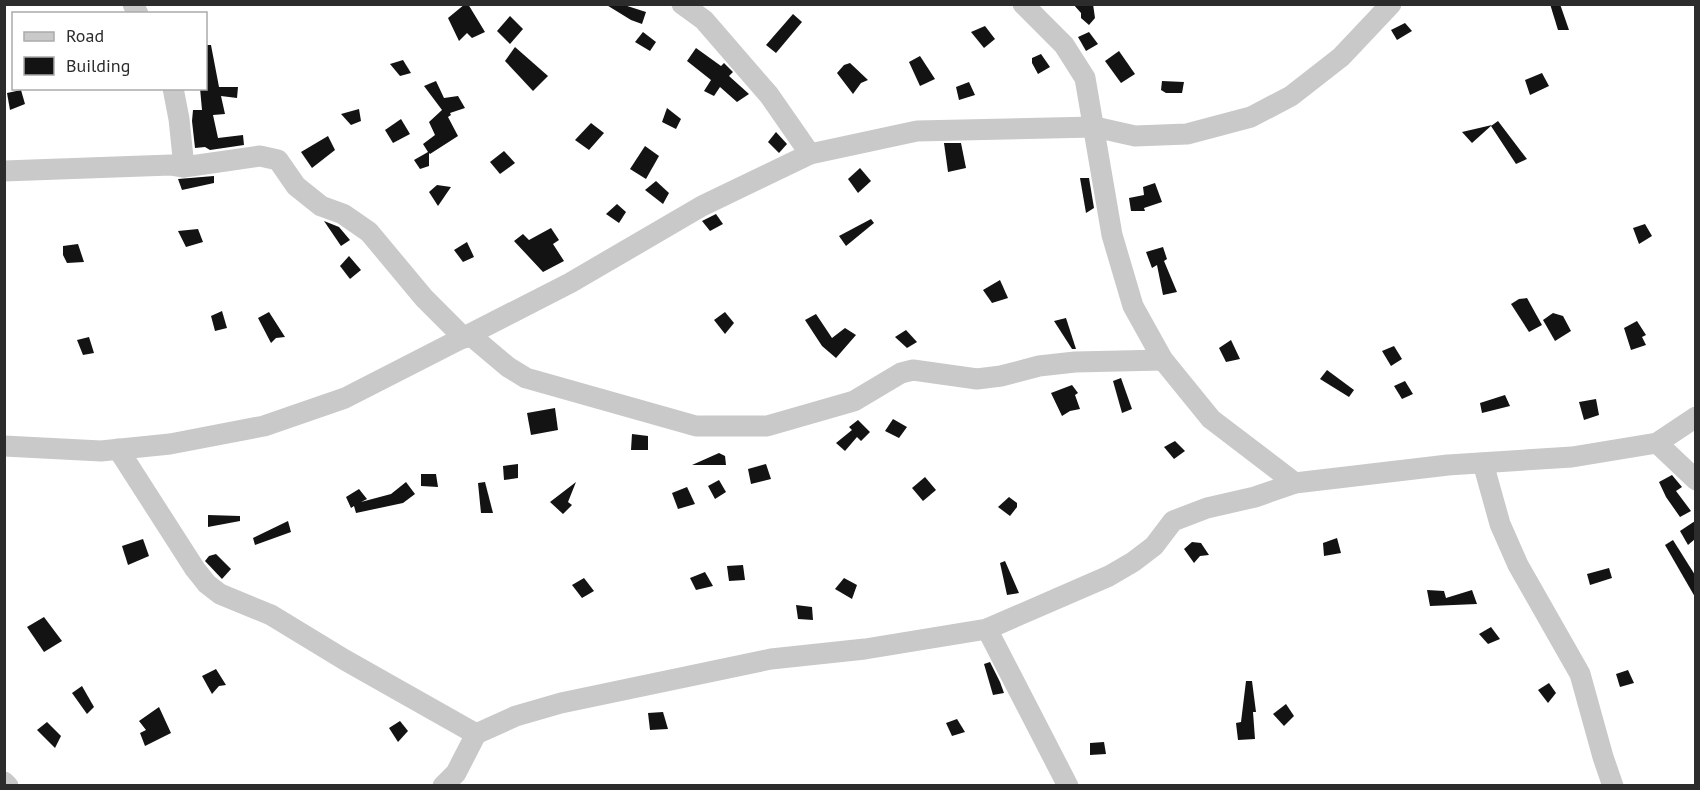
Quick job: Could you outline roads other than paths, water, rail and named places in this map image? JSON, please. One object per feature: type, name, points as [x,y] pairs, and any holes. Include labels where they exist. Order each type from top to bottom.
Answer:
[{"type":"street","points":[[682,4],[704,20],[769,95],[810,154]]},
{"type":"street","points":[[1023,4],[1064,45],[1085,78],[1112,235],[1133,306],[1163,360],[1211,419],[1295,483]]},
{"type":"street","points":[[4,446],[102,451],[170,444],[264,426],[345,398],[570,283],[702,206],[810,154],[917,131],[1095,127],[1135,136],[1186,134],[1251,117],[1290,96],[1341,57],[1391,4]]},
{"type":"street","points":[[173,90],[184,166]]},
{"type":"street","points":[[4,171],[184,166],[260,156],[270,157],[278,160],[296,186],[321,206],[343,214],[369,232],[424,298],[467,337],[525,378],[696,426],[767,426],[854,401],[901,373],[913,370],[977,379],[1001,376],[1039,366],[1075,362],[1163,360]]},
{"type":"street","points":[[443,786],[456,773],[476,734],[516,716],[561,703],[771,659],[865,649],[987,629],[1109,576],[1154,546],[1173,521],[1207,508],[1256,497],[1295,483],[1448,465],[1572,457],[1657,442],[1695,417]]},
{"type":"street","points":[[1657,442],[1695,480]]},
{"type":"street","points":[[118,449],[195,569],[220,594],[271,615],[476,734]]},
{"type":"street","points":[[1483,463],[1500,524],[1518,565],[1580,674],[1613,786]]},
{"type":"street","points":[[987,629],[1068,786]]},
{"type":"street","points":[[4,782],[8,786]]}]
